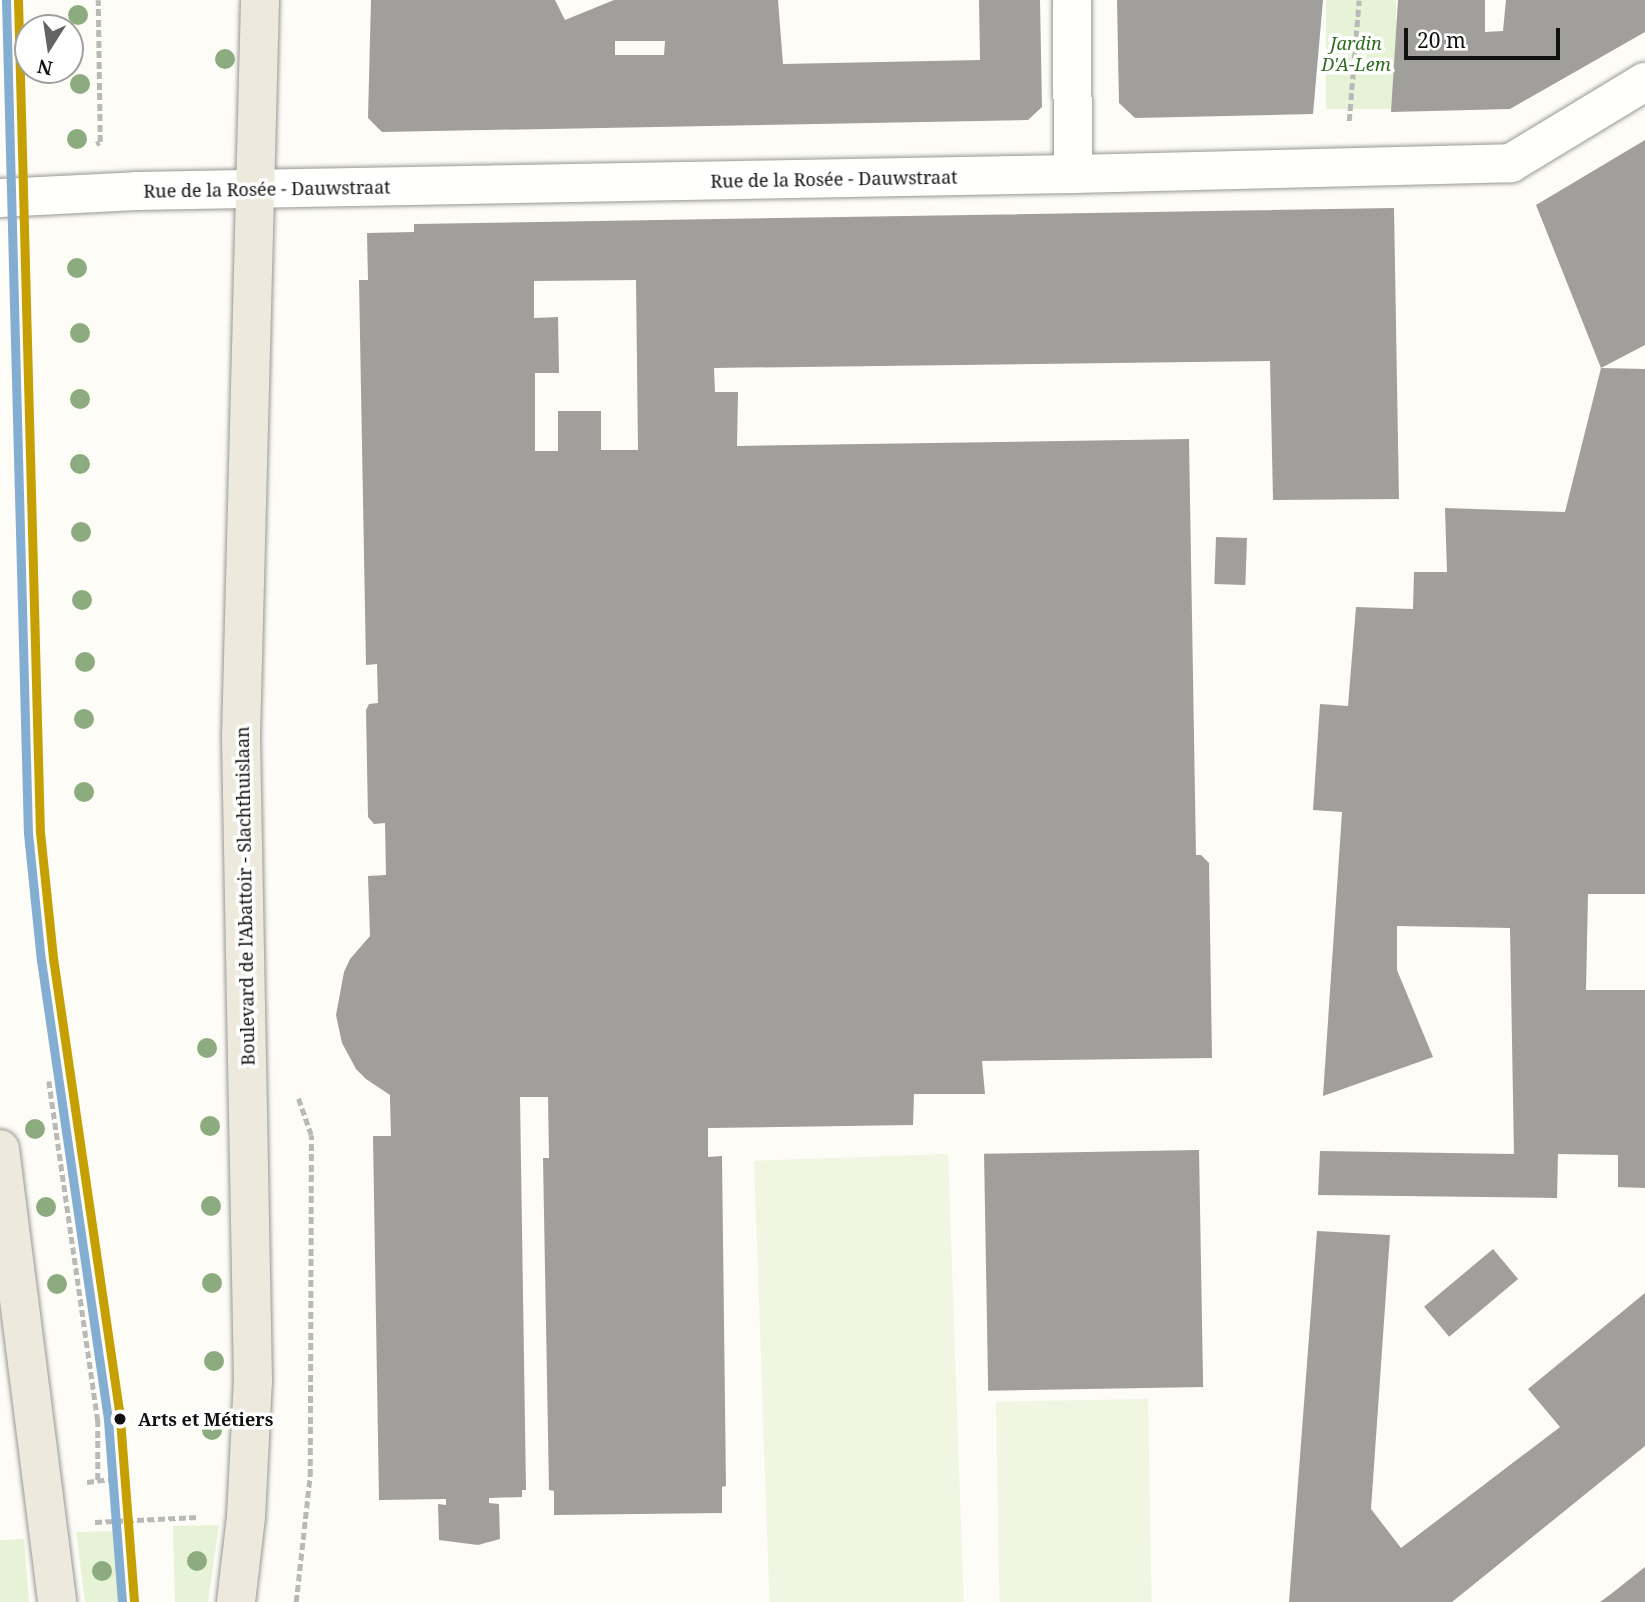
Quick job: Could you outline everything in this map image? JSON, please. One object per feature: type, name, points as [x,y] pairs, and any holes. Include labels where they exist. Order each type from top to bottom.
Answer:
[{"type":"main road","name":"Boulevard de l'Abattoir - Slachthuislaan","points":[[236,1602],[246,1517],[253,1381],[241,736],[260,0]]},
{"type":"main road","points":[[0,1149],[57,1602]]},
{"type":"street","points":[[1072,0],[1073,174]]},
{"type":"street","name":"Rue de la Rosée - Dauwstraat","points":[[0,198],[135,191],[1511,163],[1645,82]]},
{"type":"path","points":[[91,146],[100,142],[98,0]]},
{"type":"path","points":[[1345,167],[1359,0]]},
{"type":"path","points":[[49,1082],[98,1420],[98,1481]]},
{"type":"path","points":[[295,1091],[311,1135],[311,1436],[306,1517],[296,1602]]},
{"type":"path","points":[[48,1525],[212,1516],[306,1517]]},
{"type":"green space","name":"Jardin D'A-Lem","points":[[1326,0],[1396,0],[1396,109],[1326,109]]},
{"type":"green space","points":[[948,1154],[964,1602],[770,1602],[754,1161]]},
{"type":"green space","points":[[1148,1399],[1152,1602],[1000,1602],[996,1402]]},
{"type":"green space","points":[[219,1525],[208,1602],[175,1602],[173,1526]]},
{"type":"green space","points":[[118,1531],[120,1602],[85,1602],[76,1532]]},
{"type":"green space","points":[[24,1539],[29,1602],[0,1602],[0,1540]]},
{"type":"building","points":[[371,0],[555,0],[565,20],[614,0],[778,0],[783,64],[980,60],[979,0],[1040,0],[1042,107],[1028,120],[382,132],[368,118]],"holes":[[[615,41],[665,41],[664,55],[615,55]]]},
{"type":"building","points":[[1117,0],[1323,0],[1313,114],[1135,118],[1119,103]]},
{"type":"building","points":[[1398,0],[1485,0],[1485,32],[1503,31],[1506,0],[1645,0],[1645,32],[1510,109],[1391,112]]},
{"type":"building","points":[[1645,140],[1645,345],[1601,368],[1536,205]]},
{"type":"building","points":[[1394,208],[1399,499],[1273,500],[1270,361],[714,368],[715,392],[738,392],[737,446],[1189,439],[1196,855],[1201,855],[1209,863],[1212,1058],[982,1061],[985,1094],[914,1094],[913,1125],[708,1128],[708,1157],[722,1156],[726,1486],[722,1487],[722,1513],[554,1515],[554,1491],[549,1490],[543,1158],[549,1158],[548,1097],[520,1097],[526,1490],[522,1490],[522,1497],[489,1498],[489,1503],[499,1504],[500,1539],[478,1545],[439,1540],[438,1504],[446,1505],[446,1499],[379,1500],[373,1136],[391,1136],[390,1095],[356,1069],[342,1043],[336,1015],[344,972],[350,959],[370,936],[368,876],[386,875],[385,823],[374,824],[368,817],[366,710],[369,704],[378,703],[377,664],[366,665],[359,280],[368,280],[367,233],[414,232],[414,224]],"holes":[[[636,280],[638,450],[601,450],[601,411],[558,411],[558,451],[535,451],[535,373],[559,373],[558,317],[534,318],[534,281]]]},
{"type":"building","points":[[1601,368],[1645,369],[1645,894],[1588,894],[1586,990],[1645,990],[1645,1188],[1618,1187],[1618,1155],[1558,1154],[1557,1198],[1318,1195],[1320,1151],[1514,1154],[1510,928],[1397,926],[1397,970],[1433,1057],[1323,1096],[1342,812],[1313,810],[1320,704],[1348,706],[1356,607],[1413,609],[1414,572],[1447,572],[1445,508],[1565,512]]},
{"type":"building","points":[[1216,537],[1247,538],[1245,585],[1214,584]]},
{"type":"building","points":[[1199,1150],[1203,1387],[988,1391],[984,1154]]},
{"type":"building","points":[[1317,1231],[1390,1235],[1371,1509],[1401,1548],[1560,1427],[1528,1389],[1645,1293],[1645,1446],[1452,1602],[1289,1602]]},
{"type":"building","points":[[1493,1249],[1518,1279],[1449,1337],[1424,1307]]},
{"type":"building","points":[[1645,1567],[1645,1602],[1600,1602],[1611,1594]]},
{"type":"transit line","points":[[6,0],[28,833],[41,960],[108,1420],[122,1602]]},
{"type":"transit line","points":[[18,0],[40,832],[53,958],[120,1419],[134,1602]]},
{"type":"place","name":"Arts et Métiers","points":[[120,1419]]}]
